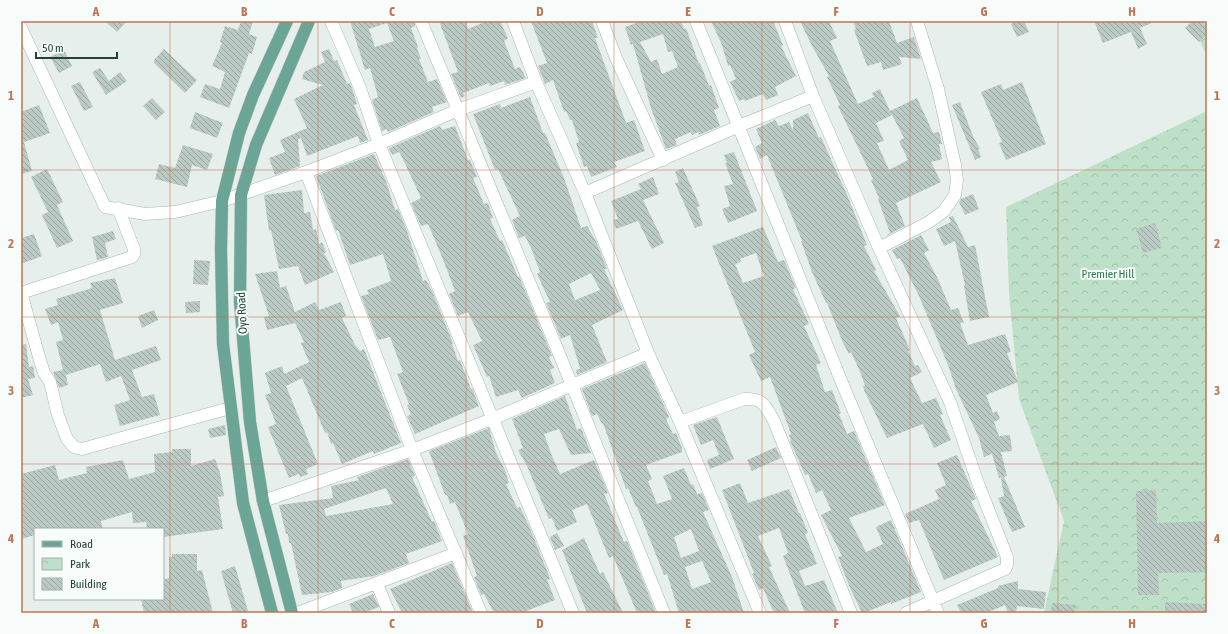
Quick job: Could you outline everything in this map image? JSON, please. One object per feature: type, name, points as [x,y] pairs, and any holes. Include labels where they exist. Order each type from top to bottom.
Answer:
[{"type":"main road","name":"Oyo Road","points":[[272,613],[243,503],[230,408],[223,344],[221,305],[222,201],[239,133],[253,95],[287,21]]},
{"type":"main road","name":"Oyo Road","points":[[292,613],[263,501],[250,422],[240,302],[241,195],[256,145],[309,21]]},
{"type":"street","points":[[331,21],[360,88],[379,144],[573,613]]},
{"type":"street","points":[[421,21],[572,385],[664,613]]},
{"type":"street","points":[[513,21],[536,82],[585,193],[648,353],[680,422],[760,613]]},
{"type":"street","points":[[602,21],[616,58],[663,160]]},
{"type":"street","points":[[696,21],[840,378],[938,613]]},
{"type":"street","points":[[785,21],[814,96],[880,248],[950,402],[978,486],[1007,557],[1007,565],[1005,569],[906,613]]},
{"type":"street","points":[[880,248],[929,222],[947,207],[955,195],[957,180],[955,164],[938,89],[917,21]]},
{"type":"street","points":[[21,28],[105,207],[118,208],[145,214],[175,212],[241,195],[306,172],[379,144],[458,110],[536,82]]},
{"type":"street","points":[[585,193],[739,126],[814,96]]},
{"type":"street","points":[[306,172],[412,450],[481,613]]},
{"type":"street","points":[[118,208],[134,249],[134,254],[132,257],[24,292],[22,296],[44,373],[50,382],[58,415],[68,439],[74,448],[82,449],[230,408]]},
{"type":"street","points":[[263,501],[412,450],[648,353]]},
{"type":"street","points":[[680,422],[744,399],[753,399],[763,402],[774,421],[851,613]]},
{"type":"street","points":[[297,613],[456,553]]},
{"type":"street","points":[[377,584],[389,613]]},
{"type":"green space","points":[[1191,21],[1207,21],[1207,57]]},
{"type":"green space","name":"Premier Hill","points":[[1207,111],[1207,613],[1044,613],[1064,521],[1019,399],[1009,294],[1006,207]]},
{"type":"building","points":[[105,21],[127,21],[117,32]]},
{"type":"building","points":[[241,21],[253,21],[249,34],[257,37],[252,54],[249,53],[229,108],[200,97],[205,84],[220,89],[225,72],[212,66],[222,43],[220,42],[225,26],[238,30]]},
{"type":"building","points":[[350,21],[414,21],[415,26],[411,28],[418,47],[417,48],[421,59],[419,59],[428,82],[437,79],[447,102],[432,107],[434,112],[388,132],[387,129],[382,131],[372,100],[378,97],[370,68],[365,70]],"holes":[[[387,23],[394,41],[375,47],[369,29]]]},
{"type":"building","points":[[439,21],[466,21],[468,29],[487,21],[500,21],[508,38],[504,41],[515,69],[520,67],[526,78],[505,85],[504,81],[490,86],[489,83],[463,93],[465,96],[461,98],[451,74],[458,72]]},
{"type":"building","points":[[531,21],[592,21],[598,38],[595,38],[626,123],[634,120],[645,151],[614,162],[617,167],[591,177],[587,166],[584,167],[576,143],[579,142],[572,120],[570,120],[566,111],[564,112],[553,80],[545,84],[538,66],[547,63]]},
{"type":"building","points":[[642,21],[681,21],[684,29],[686,28],[709,86],[711,85],[719,108],[714,110],[720,126],[699,135],[698,132],[692,135],[691,132],[675,139],[677,145],[666,149],[651,108],[633,44],[631,45],[625,27]],"holes":[[[663,34],[668,52],[672,51],[678,67],[662,74],[657,59],[651,62],[640,42]]]},
{"type":"building","points":[[711,21],[773,21],[783,45],[781,46],[796,76],[775,87],[778,95],[766,100],[763,94],[745,101],[744,99],[739,101],[730,82],[736,79],[730,65],[728,66],[722,45]]},
{"type":"building","points":[[800,21],[829,21],[837,38],[830,41],[858,104],[874,97],[872,93],[880,89],[890,111],[917,98],[933,133],[939,132],[942,144],[939,144],[942,159],[931,162],[941,182],[896,203],[905,226],[884,237],[890,233],[878,199],[879,198],[871,180],[873,179],[838,106],[840,105],[827,77],[829,76]],"holes":[[[892,115],[904,138],[899,141],[908,160],[889,170],[877,143],[884,141],[876,123]]]},
{"type":"building","points":[[853,21],[889,21],[897,43],[914,37],[921,59],[899,57],[902,64],[883,70],[881,62],[867,66],[854,30],[856,29]]},
{"type":"building","points":[[1017,21],[1024,21],[1029,32],[1017,37],[1011,24]]},
{"type":"building","points":[[1094,21],[1156,21],[1140,28],[1147,44],[1138,49],[1131,32],[1103,43]]},
{"type":"building","points":[[1192,21],[1200,21],[1207,27],[1207,34],[1199,42],[1185,28]]},
{"type":"building","points":[[164,49],[197,80],[185,93],[154,63],[154,60]]},
{"type":"building","points":[[329,49],[334,61],[337,60],[347,84],[350,83],[357,104],[354,105],[368,140],[360,143],[358,136],[307,156],[301,138],[298,139],[300,166],[275,175],[269,158],[285,152],[280,140],[307,128],[294,99],[323,85],[302,79],[304,72],[325,62],[321,52]]},
{"type":"building","points":[[64,50],[72,66],[59,73],[50,57]]},
{"type":"building","points":[[100,68],[109,81],[120,72],[127,81],[106,95],[92,72]]},
{"type":"building","points":[[80,82],[93,107],[84,111],[71,86]]},
{"type":"building","points":[[1022,82],[1046,144],[1006,160],[999,143],[1002,142],[981,92],[1001,84],[1003,90]]},
{"type":"building","points":[[530,97],[543,133],[545,133],[564,178],[581,228],[587,226],[596,241],[607,269],[604,269],[623,310],[592,325],[607,362],[577,375],[576,370],[580,369],[570,335],[561,339],[546,303],[550,302],[537,274],[540,272],[531,248],[525,236],[519,238],[512,220],[520,216],[498,169],[495,170],[473,114],[500,104],[501,108]],"holes":[[[591,273],[600,290],[575,300],[569,284]]]},
{"type":"building","points":[[152,98],[165,112],[156,120],[143,106]]},
{"type":"building","points":[[960,102],[973,136],[980,149],[978,149],[981,157],[975,160],[952,105]]},
{"type":"building","points":[[39,105],[50,133],[24,142],[32,171],[21,174],[21,112]]},
{"type":"building","points":[[195,112],[223,123],[217,138],[190,128]]},
{"type":"building","points":[[808,113],[819,138],[821,137],[848,197],[867,245],[864,246],[876,270],[874,271],[900,316],[896,318],[910,350],[908,351],[915,366],[918,365],[922,372],[910,378],[922,403],[936,398],[943,414],[940,415],[951,440],[934,448],[923,424],[887,438],[864,390],[863,386],[865,386],[861,374],[851,352],[849,354],[843,343],[827,303],[812,272],[802,241],[767,155],[760,159],[755,147],[762,143],[756,129],[775,120],[779,126],[789,122],[793,130],[793,120]]},
{"type":"building","points":[[440,126],[442,130],[455,126],[468,160],[470,160],[477,177],[473,178],[484,204],[488,203],[493,218],[490,219],[500,241],[502,240],[518,277],[519,276],[552,356],[549,357],[554,368],[550,370],[555,383],[522,398],[518,390],[496,397],[489,376],[487,377],[473,345],[482,341],[468,312],[458,316],[449,294],[455,291],[442,257],[428,224],[421,226],[411,203],[421,198],[401,155],[399,152],[392,155],[389,148]]},
{"type":"building","points":[[183,145],[213,154],[207,170],[192,165],[187,187],[155,179],[159,164],[175,168]]},
{"type":"building","points":[[734,152],[757,211],[728,223],[722,209],[730,206],[724,186],[733,184],[725,163],[727,163],[724,155]]},
{"type":"building","points":[[374,154],[386,181],[395,210],[398,209],[407,231],[423,281],[426,280],[432,291],[453,343],[452,344],[458,361],[460,360],[479,406],[415,434],[407,416],[411,415],[407,405],[409,404],[397,374],[403,372],[390,337],[378,340],[361,296],[369,294],[367,290],[391,281],[383,254],[350,265],[338,230],[336,231],[316,176]]},
{"type":"building","points":[[683,168],[700,206],[697,207],[703,225],[695,228],[675,183],[679,182],[675,172]]},
{"type":"building","points":[[47,169],[63,202],[57,205],[73,241],[57,248],[42,215],[48,212],[31,177]]},
{"type":"building","points":[[653,177],[659,194],[643,200],[664,243],[652,249],[638,221],[616,229],[613,220],[618,219],[611,201],[641,189],[638,184]]},
{"type":"building","points":[[302,190],[304,213],[310,212],[313,230],[316,229],[319,244],[322,242],[326,252],[324,253],[334,272],[305,285],[298,266],[279,269],[271,230],[269,231],[264,195]]},
{"type":"building","points":[[973,194],[979,209],[965,215],[959,202],[961,199]]},
{"type":"building","points":[[953,216],[968,247],[975,245],[989,317],[970,321],[965,285],[955,241],[944,246],[936,229],[951,222],[949,217]]},
{"type":"building","points":[[1155,223],[1162,248],[1143,253],[1136,229]]},
{"type":"building","points":[[763,227],[778,262],[784,260],[796,288],[793,289],[809,324],[804,326],[821,363],[816,365],[825,392],[832,390],[847,434],[854,431],[885,505],[849,518],[866,552],[883,544],[876,527],[891,520],[921,592],[891,604],[891,602],[862,613],[838,557],[842,556],[821,515],[831,510],[822,490],[816,493],[808,474],[805,475],[790,441],[789,435],[791,434],[770,377],[761,381],[749,355],[755,352],[712,246]],"holes":[[[756,253],[764,276],[743,283],[735,264],[741,262],[740,259]]]},
{"type":"building","points":[[113,231],[116,239],[105,243],[108,257],[97,260],[92,237]]},
{"type":"building","points":[[34,234],[42,256],[21,264],[21,238]]},
{"type":"building","points":[[921,235],[929,250],[924,253],[937,277],[951,310],[958,308],[964,323],[960,323],[968,345],[1005,334],[1011,352],[1007,353],[1018,382],[986,395],[993,413],[997,411],[1000,419],[994,422],[999,436],[1010,435],[1012,451],[1001,452],[1007,476],[999,478],[992,454],[984,457],[979,438],[956,389],[948,365],[919,296],[900,258],[897,259],[892,250]]},
{"type":"building","points":[[194,260],[210,261],[208,285],[193,284]]},
{"type":"building","points":[[277,271],[280,288],[286,286],[295,312],[315,302],[319,310],[341,302],[346,316],[342,318],[355,345],[360,351],[364,349],[401,443],[374,454],[373,451],[342,464],[333,443],[331,444],[327,432],[325,433],[302,378],[286,386],[318,464],[306,469],[308,474],[300,477],[299,474],[289,478],[268,427],[276,424],[265,395],[271,393],[265,373],[282,366],[284,374],[309,362],[301,343],[304,342],[295,323],[267,330],[264,317],[269,316],[255,274]]},
{"type":"building","points":[[115,278],[123,303],[100,310],[115,360],[156,346],[161,360],[132,370],[142,397],[154,394],[160,415],[120,426],[114,405],[130,400],[121,376],[106,382],[100,364],[66,375],[68,385],[59,388],[53,372],[63,370],[56,342],[63,340],[58,322],[51,325],[45,309],[58,305],[56,299],[92,288],[90,283]]},
{"type":"building","points":[[200,301],[200,312],[186,313],[185,302]]},
{"type":"building","points":[[154,310],[158,320],[142,328],[138,316]]},
{"type":"building","points":[[26,344],[29,367],[33,366],[35,378],[28,379],[33,395],[21,398],[21,345]]},
{"type":"building","points":[[645,363],[669,417],[666,419],[673,434],[676,433],[682,448],[682,452],[646,465],[652,479],[648,481],[657,504],[672,499],[663,476],[684,468],[691,485],[693,484],[697,494],[702,493],[709,510],[703,512],[732,577],[744,613],[679,613],[667,574],[664,575],[637,507],[628,488],[626,489],[603,423],[602,424],[597,414],[592,416],[582,389]],"holes":[[[691,529],[699,551],[681,558],[674,537]],[[702,561],[711,582],[692,589],[685,567]]]},
{"type":"building","points":[[565,396],[577,430],[581,428],[591,453],[571,455],[559,429],[544,434],[552,456],[560,474],[594,460],[608,493],[604,494],[624,542],[627,541],[656,613],[637,613],[613,556],[609,558],[587,504],[572,510],[577,522],[557,531],[552,518],[549,519],[527,466],[518,450],[523,448],[512,419]]},
{"type":"building","points":[[717,417],[734,459],[710,469],[707,460],[719,455],[713,440],[701,445],[693,425]]},
{"type":"building","points":[[225,425],[226,435],[210,438],[208,429]]},
{"type":"building","points":[[489,428],[496,453],[505,470],[509,483],[506,484],[517,508],[520,507],[529,526],[548,573],[550,579],[547,580],[555,600],[521,613],[494,613],[484,594],[481,595],[474,577],[477,576],[463,536],[468,534],[455,502],[450,504],[447,495],[445,495],[429,451]]},
{"type":"building","points":[[776,447],[781,458],[752,471],[747,460]]},
{"type":"building","points":[[172,449],[191,449],[191,466],[215,459],[220,473],[224,496],[218,497],[223,529],[164,537],[164,528],[147,528],[146,522],[133,523],[132,512],[101,521],[103,528],[34,528],[34,535],[21,539],[21,474],[55,465],[59,480],[87,473],[86,467],[123,460],[129,479],[155,472],[154,454],[172,452]]},
{"type":"building","points":[[957,455],[976,499],[971,501],[998,557],[944,580],[919,520],[909,523],[905,514],[939,499],[935,490],[946,485],[937,463]]},
{"type":"building","points":[[408,459],[415,476],[412,477],[432,522],[434,521],[442,541],[406,554],[409,563],[374,576],[341,581],[342,588],[332,592],[302,595],[291,543],[289,543],[288,534],[286,534],[279,505],[333,498],[331,486],[359,480],[357,477]],"holes":[[[386,488],[393,504],[326,516],[324,509]]]},
{"type":"building","points":[[1004,477],[1025,527],[1012,532],[998,498],[1004,496],[1001,478]]},
{"type":"building","points":[[740,483],[748,503],[789,489],[808,533],[805,534],[817,564],[799,571],[805,586],[824,580],[838,613],[805,613],[783,556],[788,553],[779,528],[758,536],[772,566],[769,567],[790,613],[775,613],[774,610],[773,611],[763,588],[759,590],[752,574],[754,573],[722,490]]},
{"type":"building","points":[[1156,490],[1157,523],[1207,521],[1207,572],[1158,573],[1159,595],[1138,595],[1136,491]]},
{"type":"building","points":[[557,533],[564,546],[555,550],[550,537]]},
{"type":"building","points":[[584,538],[600,574],[603,572],[623,613],[587,613],[562,550]]},
{"type":"building","points":[[172,554],[197,554],[197,571],[202,570],[213,613],[144,613],[141,600],[164,600],[164,580],[169,578],[169,557],[172,557]]},
{"type":"building","points":[[452,563],[473,613],[402,613],[390,589]]},
{"type":"building","points":[[235,566],[248,611],[243,613],[233,613],[221,571]]},
{"type":"building","points":[[1018,581],[1018,589],[1046,592],[1044,609],[1017,606],[1016,613],[1008,613],[1005,605],[986,613],[961,613],[957,605],[998,588],[998,586]]},
{"type":"building","points":[[373,594],[379,607],[363,613],[353,613],[349,604]]},
{"type":"building","points":[[1165,602],[1207,604],[1207,613],[1165,613]]},
{"type":"building","points":[[1052,603],[1076,605],[1075,613],[1051,612]]}]
